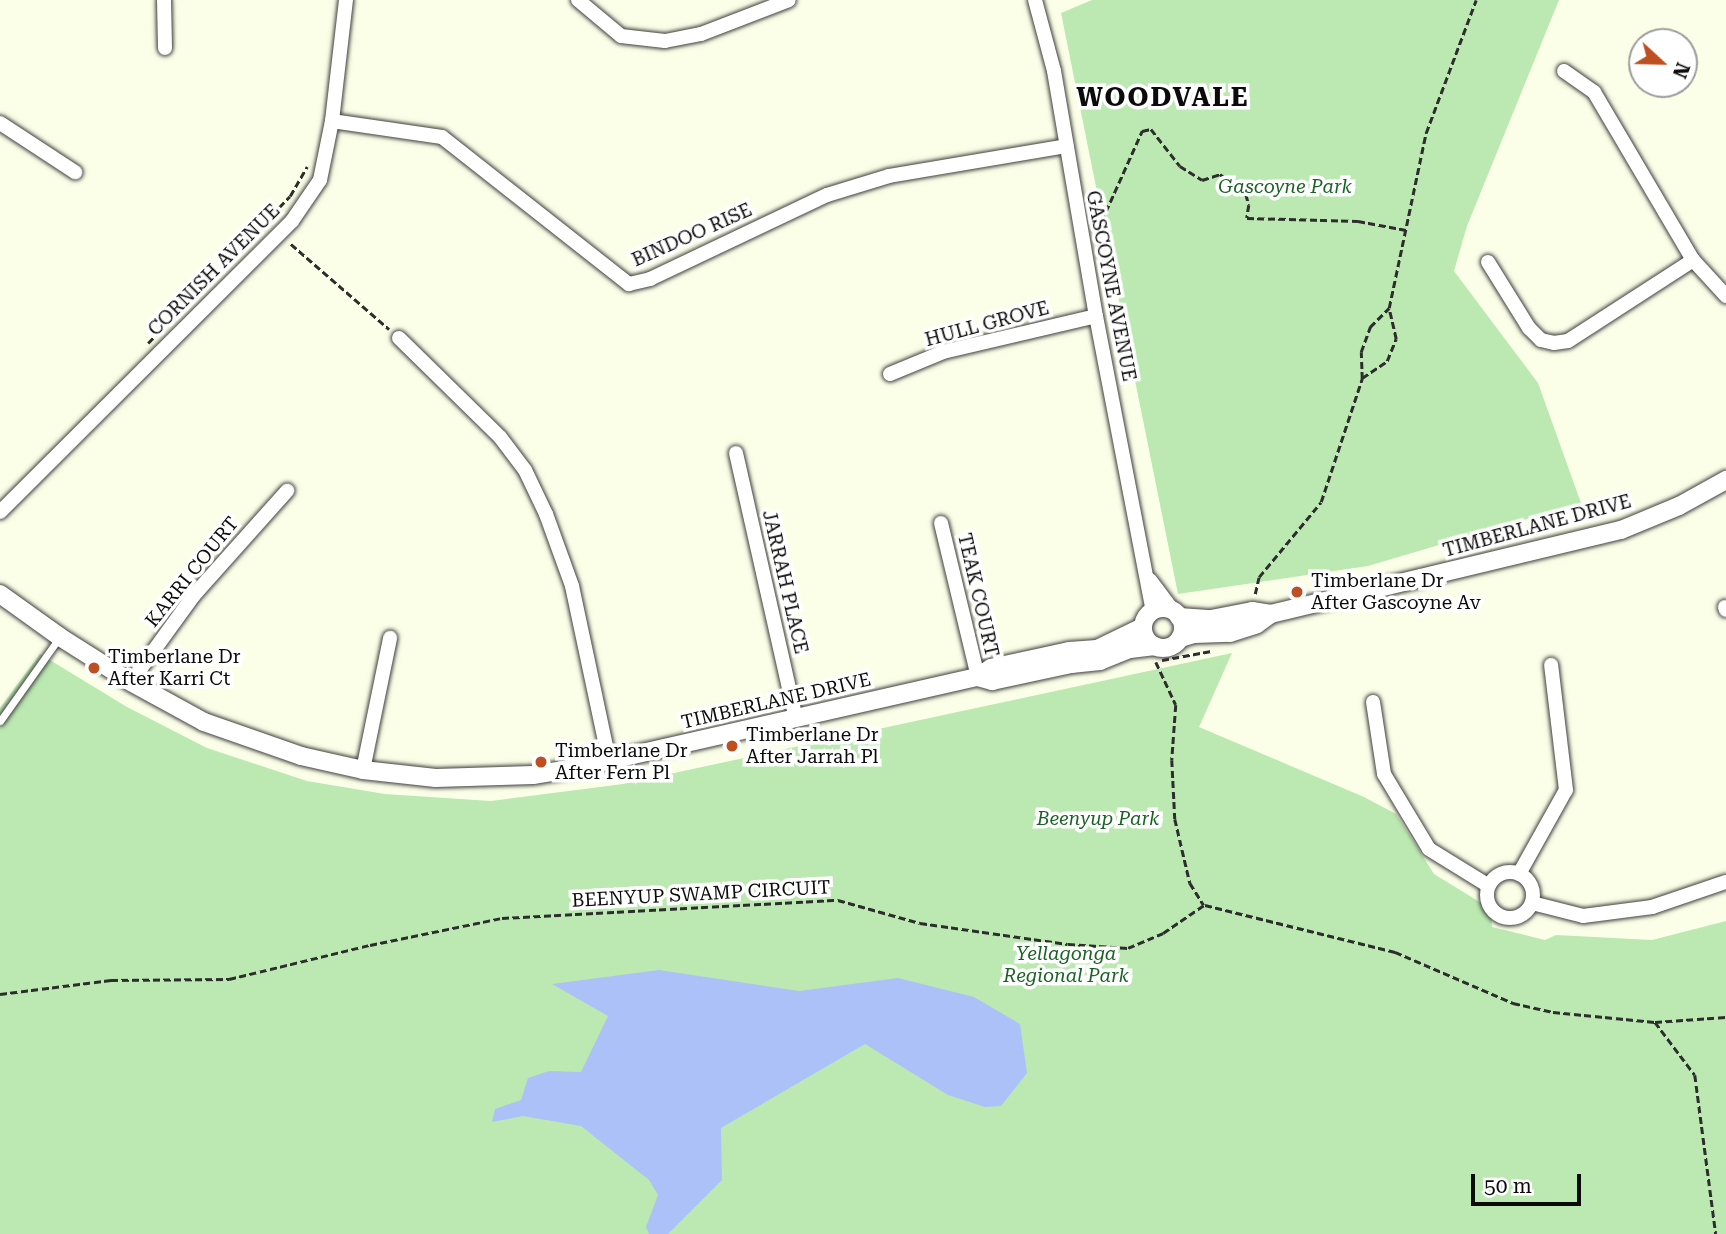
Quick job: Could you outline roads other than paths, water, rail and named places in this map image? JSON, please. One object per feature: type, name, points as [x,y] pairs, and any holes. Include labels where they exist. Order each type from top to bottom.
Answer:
[{"type":"street","points":[[164,0],[165,48]]},
{"type":"street","name":"CORNISH AVENUE","points":[[0,512],[280,234],[320,180],[332,121],[346,0]]},
{"type":"street","points":[[578,0],[621,36],[666,41],[701,34],[789,0]]},
{"type":"street","name":"GASCOYNE AVENUE","points":[[1035,0],[1054,71],[1096,316],[1149,579],[1153,611]]},
{"type":"street","points":[[1564,71],[1594,92],[1693,260],[1726,296]]},
{"type":"street","name":"BINDOO RISE","points":[[332,121],[442,136],[629,284],[650,279],[827,195],[889,176],[1066,146]]},
{"type":"street","points":[[0,122],[75,172]]},
{"type":"street","points":[[1488,262],[1529,328],[1541,340],[1554,343],[1568,341],[1693,260]]},
{"type":"street","name":"HULL GROVE","points":[[890,374],[943,352],[1096,316]]},
{"type":"street","points":[[399,338],[500,437],[525,470],[546,514],[572,586],[610,761]]},
{"type":"street","name":"JARRAH PLACE","points":[[736,453],[796,719]]},
{"type":"street","name":"TIMBERLANE DRIVE","points":[[1180,638],[1194,634],[1230,633],[1256,624],[1271,614],[1621,530],[1679,506],[1726,480]]},
{"type":"street","name":"KARRI COURT","points":[[131,682],[194,595],[287,491]]},
{"type":"street","name":"TEAK COURT","points":[[941,523],[978,677]]},
{"type":"street","name":"GASCOYNE AVENUE","points":[[1149,579],[1177,615]]},
{"type":"street","name":"TIMBERLANE DRIVE","points":[[0,594],[60,637],[161,701],[241,737],[301,756],[363,770],[436,778],[533,775],[610,761],[978,677],[991,668],[1069,651],[1097,649],[1143,627]]},
{"type":"street","points":[[1164,609],[1177,615],[1182,628],[1180,638],[1172,646],[1155,646],[1146,639],[1143,627],[1153,611],[1164,609]]},
{"type":"street","name":"TIMBERLANE DRIVE","points":[[1177,615],[1211,619],[1252,611],[1271,614]]},
{"type":"street","points":[[363,770],[390,639]]},
{"type":"street","name":"TIMBERLANE DRIVE","points":[[978,677],[992,681],[1071,664],[1100,662],[1130,649],[1155,646]]},
{"type":"street","points":[[1519,874],[1566,790],[1551,665]]},
{"type":"street","points":[[1373,702],[1384,774],[1429,849],[1489,886]]},
{"type":"street","points":[[1519,874],[1530,885],[1532,903],[1528,910],[1514,918],[1498,915],[1488,903],[1489,886],[1500,875],[1519,874]]},
{"type":"street","points":[[1532,903],[1583,916],[1652,907],[1726,882]]},
{"type":"lane","points":[[0,721],[60,637]]},
{"type":"water","points":[[659,970],[799,991],[898,978],[974,997],[1020,1024],[1027,1073],[1001,1106],[985,1107],[948,1095],[865,1044],[721,1128],[722,1180],[668,1234],[649,1234],[646,1227],[658,1195],[649,1180],[581,1126],[523,1116],[492,1122],[495,1109],[521,1100],[528,1078],[549,1071],[581,1072],[608,1016],[552,984]]},
{"type":"place","name":"Timberlane Dr After Gascoyne Av","points":[[1297,592]]},
{"type":"place","name":"Timberlane Dr After Karri Ct","points":[[94,668]]},
{"type":"place","name":"Timberlane Dr After Jarrah Pl","points":[[732,746]]},
{"type":"place","name":"Timberlane Dr After Fern Pl","points":[[541,762]]},
{"type":"district","name":"WOODVALE","points":[[1163,98]]},
{"type":"park label","name":"Gascoyne Park","points":[[1285,187]]},
{"type":"park label","name":"Beenyup Park","points":[[1098,819]]},
{"type":"park label","name":"Yellagonga Regional Park","points":[[1066,965]]}]
